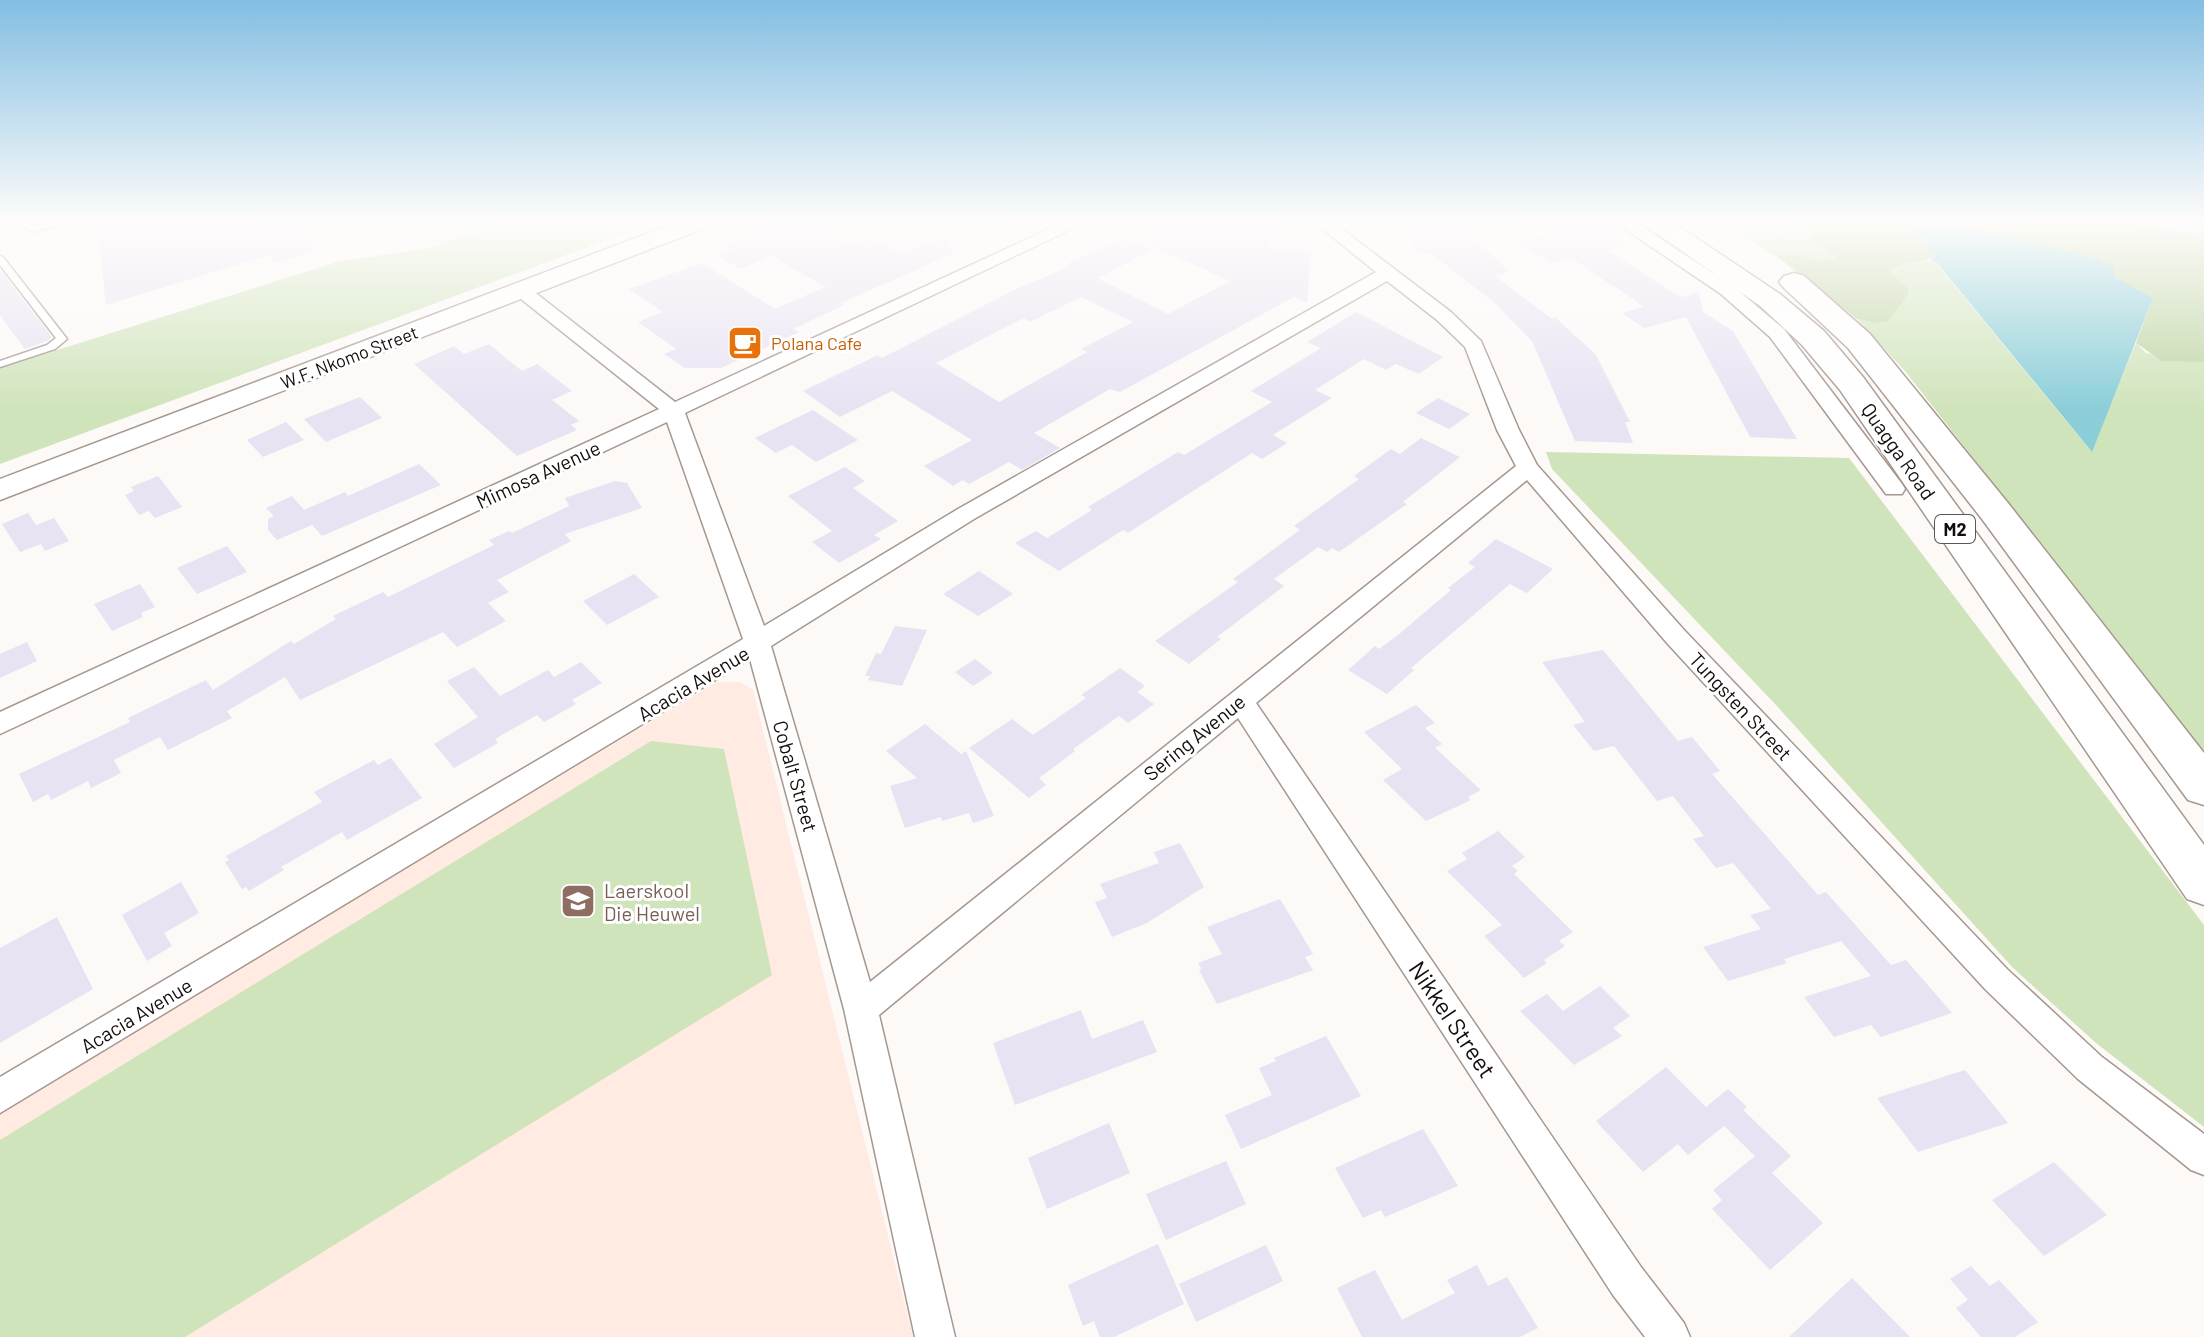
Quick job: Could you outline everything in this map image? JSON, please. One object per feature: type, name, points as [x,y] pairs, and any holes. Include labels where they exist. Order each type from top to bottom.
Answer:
[{"type":"main road","name":"W.F. Nkomo Street","points":[[0,490],[536,285]]},
{"type":"main road","name":"Quagga Road","points":[[1748,285],[1770,300],[1813,338],[1852,384],[2204,884]]},
{"type":"main road","name":"Quagga Road","points":[[1797,285],[1859,341],[1995,511],[2204,787]]},
{"type":"street","name":"Mimosa Avenue","points":[[0,724],[943,285]]},
{"type":"street","name":"Acacia Avenue","points":[[0,1096],[758,643],[966,514],[1366,285]]},
{"type":"street","name":"Tungsten Street","points":[[1404,285],[1444,316],[1474,345],[1508,430],[1528,468],[1676,637],[1996,979],[2090,1068],[2204,1157]]},
{"type":"street","name":"Quagga Road","points":[[1720,285],[1777,333],[1894,489]]},
{"type":"street","points":[[522,291],[674,411]]},
{"type":"street","name":"Cobalt Street","points":[[674,411],[758,643],[861,1009],[935,1337]]},
{"type":"street","name":"Sering Avenue","points":[[861,1009],[1528,468]]},
{"type":"street","name":"Nikkel Street","points":[[1240,700],[1627,1281],[1670,1337]]},
{"type":"lane","points":[[0,364],[51,347],[62,339],[20,285]]},
{"type":"shaded area","name":"Laerskool Die Heuwel","points":[[717,682],[740,682],[753,690],[913,1337],[0,1337],[0,1112]]},
{"type":"green space","points":[[263,285],[484,285],[0,464],[0,368]]},
{"type":"green space","points":[[1814,285],[1907,286],[1909,293],[1888,321],[1875,323],[1857,319]]},
{"type":"green space","points":[[1954,285],[2091,451],[2136,343],[2146,353],[2204,362],[2204,753],[1905,371],[1857,319],[1875,323],[1907,286]]},
{"type":"green space","points":[[2113,285],[2204,285],[2204,362],[2162,361],[2136,343],[2153,298]]},
{"type":"green space","points":[[1546,452],[1849,458],[2204,925],[2204,1127],[2096,1043],[2013,968],[1775,704],[1552,469]]},
{"type":"green space","points":[[651,741],[724,749],[772,975],[185,1337],[0,1337],[0,1140]]},
{"type":"water","points":[[1955,285],[2130,285],[2153,298],[2092,452]]},
{"type":"building","points":[[0,285],[12,285],[52,337],[25,349],[0,315]]},
{"type":"building","points":[[104,285],[170,285],[106,305]]},
{"type":"building","points":[[639,285],[738,285],[775,309],[825,287],[822,285],[881,285],[793,329],[799,332],[721,368],[685,368],[664,354],[676,349],[638,322],[663,312],[629,289]]},
{"type":"building","points":[[1025,285],[1112,285],[1168,314],[1222,285],[1308,285],[1307,303],[1294,297],[1120,392],[1110,389],[1034,433],[1060,448],[1022,470],[1009,462],[969,484],[963,480],[953,486],[924,466],[972,440],[892,391],[840,417],[803,391],[878,355],[882,358]],"holes":[[[1081,297],[1133,322],[1081,349],[1087,352],[999,402],[936,363],[1024,318],[1030,322]]]},
{"type":"building","points":[[1472,285],[1508,285],[1551,318],[1555,317],[1596,355],[1630,422],[1625,422],[1633,443],[1575,441],[1532,341],[1494,302]]},
{"type":"building","points":[[1612,285],[1662,285],[1680,297],[1699,292],[1703,312],[1733,331],[1797,439],[1750,437],[1686,317],[1644,328],[1622,313],[1643,307]]},
{"type":"building","points":[[1356,312],[1443,357],[1419,374],[1396,364],[1386,370],[1364,359],[1315,390],[1332,398],[1273,435],[1287,443],[1262,459],[1252,453],[1128,533],[1123,530],[1059,571],[1015,543],[1036,531],[1047,538],[1092,510],[1088,507],[1178,452],[1184,455],[1272,402],[1251,391],[1321,348],[1307,342]]},
{"type":"building","points":[[489,344],[522,371],[537,364],[572,391],[552,400],[579,421],[571,425],[577,430],[517,456],[414,364],[454,346],[464,354]]},
{"type":"building","points":[[360,397],[382,418],[326,442],[304,419]]},
{"type":"building","points":[[1438,398],[1470,414],[1449,429],[1416,413]]},
{"type":"building","points":[[813,410],[858,440],[816,462],[792,445],[776,453],[755,438]]},
{"type":"building","points":[[286,422],[304,440],[263,457],[247,440]]},
{"type":"building","points":[[1421,438],[1460,457],[1403,502],[1407,504],[1339,552],[1332,548],[1327,552],[1318,547],[1274,579],[1284,586],[1217,637],[1221,639],[1189,664],[1155,641],[1238,582],[1233,579],[1300,530],[1294,526],[1359,479],[1354,476],[1391,449],[1400,454]]},
{"type":"building","points":[[419,464],[441,485],[322,536],[312,525],[277,540],[268,530],[268,519],[274,516],[266,508],[292,496],[304,510],[345,492],[348,496]]},
{"type":"building","points":[[845,467],[865,481],[853,488],[898,521],[874,535],[881,539],[839,563],[812,542],[832,531],[788,496]]},
{"type":"building","points":[[158,476],[182,507],[155,518],[149,511],[139,515],[125,495],[134,491],[131,487]]},
{"type":"building","points":[[615,481],[627,483],[642,508],[565,534],[571,541],[497,580],[509,592],[488,603],[506,621],[457,647],[443,632],[300,700],[285,677],[227,711],[232,718],[168,750],[160,737],[114,760],[121,773],[91,788],[88,781],[51,800],[48,794],[33,802],[19,774],[130,722],[128,718],[206,680],[213,690],[291,641],[294,644],[336,619],[333,616],[383,592],[388,597],[494,545],[489,540],[509,531],[512,533],[569,506],[565,498]]},
{"type":"building","points":[[28,513],[36,525],[54,518],[69,541],[45,551],[41,544],[20,552],[2,524]]},
{"type":"building","points":[[1496,539],[1553,569],[1527,593],[1510,584],[1411,668],[1414,670],[1387,694],[1348,670],[1375,646],[1379,649],[1398,635],[1451,590],[1448,588],[1475,567],[1468,563]]},
{"type":"building","points":[[227,546],[247,572],[197,594],[177,568]]},
{"type":"building","points":[[979,571],[1013,594],[978,616],[943,594]]},
{"type":"building","points":[[634,574],[659,597],[607,625],[583,601]]},
{"type":"building","points":[[140,584],[155,607],[141,613],[143,617],[112,631],[94,604]]},
{"type":"building","points":[[895,626],[927,630],[902,686],[868,680],[870,676],[865,676],[876,653],[881,654]]},
{"type":"building","points":[[27,642],[37,661],[0,678],[0,654]]},
{"type":"building","points":[[1603,650],[1678,741],[1692,737],[1720,771],[1712,774],[1818,895],[1826,892],[1891,965],[1906,960],[1952,1013],[1881,1037],[1871,1025],[1834,1037],[1804,997],[1871,976],[1841,941],[1784,959],[1787,963],[1728,981],[1703,947],[1761,929],[1750,915],[1771,909],[1733,863],[1716,868],[1693,839],[1704,836],[1673,796],[1657,801],[1614,746],[1594,751],[1573,725],[1585,722],[1542,662]]},
{"type":"building","points":[[975,659],[993,673],[973,686],[955,672]]},
{"type":"building","points":[[581,662],[602,683],[572,700],[576,704],[544,722],[537,715],[495,739],[498,743],[454,768],[434,744],[478,717],[447,681],[474,667],[500,696],[548,670],[554,677]]},
{"type":"building","points":[[1120,668],[1145,686],[1137,692],[1154,704],[1128,723],[1119,716],[1073,749],[1075,751],[1039,778],[1046,785],[1029,798],[969,748],[1012,719],[1033,735],[1086,698],[1081,695]]},
{"type":"building","points":[[1416,705],[1435,723],[1425,728],[1442,744],[1435,748],[1481,790],[1468,797],[1471,800],[1426,821],[1383,780],[1402,769],[1364,732]]},
{"type":"building","points":[[925,724],[961,754],[966,751],[994,816],[973,823],[969,813],[942,821],[941,817],[905,828],[890,786],[917,778],[886,751]]},
{"type":"building","points":[[391,758],[422,798],[347,840],[342,832],[281,867],[284,870],[249,891],[246,887],[242,889],[225,862],[229,860],[226,856],[322,802],[314,792],[374,760],[378,765]]},
{"type":"building","points":[[1498,831],[1525,857],[1512,866],[1518,871],[1514,874],[1573,932],[1559,941],[1565,946],[1544,960],[1547,963],[1524,978],[1484,936],[1502,925],[1447,871],[1467,859],[1462,853]]},
{"type":"building","points":[[1180,843],[1204,887],[1147,923],[1112,937],[1095,902],[1107,898],[1100,884],[1159,863],[1154,852]]},
{"type":"building","points":[[181,882],[199,913],[164,933],[172,946],[147,961],[122,915]]},
{"type":"building","points":[[1280,899],[1313,954],[1305,957],[1313,970],[1217,1004],[1198,963],[1222,954],[1207,927]]},
{"type":"building","points":[[57,917],[93,989],[0,1043],[0,948]]},
{"type":"building","points":[[1600,986],[1630,1016],[1613,1028],[1622,1036],[1574,1065],[1520,1011],[1547,994],[1563,1011]]},
{"type":"building","points":[[1081,1010],[1092,1039],[1143,1020],[1157,1052],[1015,1105],[993,1043]]},
{"type":"building","points":[[1326,1036],[1361,1096],[1241,1149],[1225,1115],[1272,1095],[1259,1068],[1276,1061],[1274,1058]]},
{"type":"building","points":[[1666,1067],[1706,1107],[1728,1089],[1747,1107],[1743,1110],[1791,1156],[1772,1173],[1823,1223],[1770,1270],[1712,1209],[1722,1200],[1713,1190],[1755,1156],[1724,1126],[1688,1155],[1678,1144],[1643,1172],[1596,1121]]},
{"type":"building","points":[[1965,1070],[2008,1123],[1918,1152],[1877,1098]]},
{"type":"building","points":[[1109,1123],[1130,1173],[1047,1209],[1028,1158]]},
{"type":"building","points":[[1423,1129],[1458,1186],[1385,1217],[1381,1210],[1363,1218],[1335,1168]]},
{"type":"building","points":[[1226,1161],[1246,1204],[1166,1240],[1146,1194]]},
{"type":"building","points":[[2054,1162],[2107,1215],[2044,1256],[1992,1200]]},
{"type":"building","points":[[1158,1244],[1184,1304],[1114,1337],[1100,1337],[1094,1321],[1083,1326],[1068,1285]]},
{"type":"building","points":[[1266,1245],[1283,1281],[1196,1322],[1179,1284]]},
{"type":"building","points":[[1477,1265],[1488,1286],[1507,1277],[1538,1328],[1520,1337],[1362,1337],[1337,1288],[1375,1270],[1402,1320],[1455,1293],[1447,1280]]},
{"type":"building","points":[[1971,1266],[1990,1286],[1999,1280],[2038,1322],[2015,1337],[1981,1337],[1956,1308],[1968,1300],[1950,1279]]},
{"type":"building","points":[[1852,1278],[1910,1337],[1789,1337]]},
{"type":"place","name":"Polana Cafe","points":[[745,343]]},
{"type":"place","name":"Laerskool Die Heuwel","points":[[578,901]]}]
